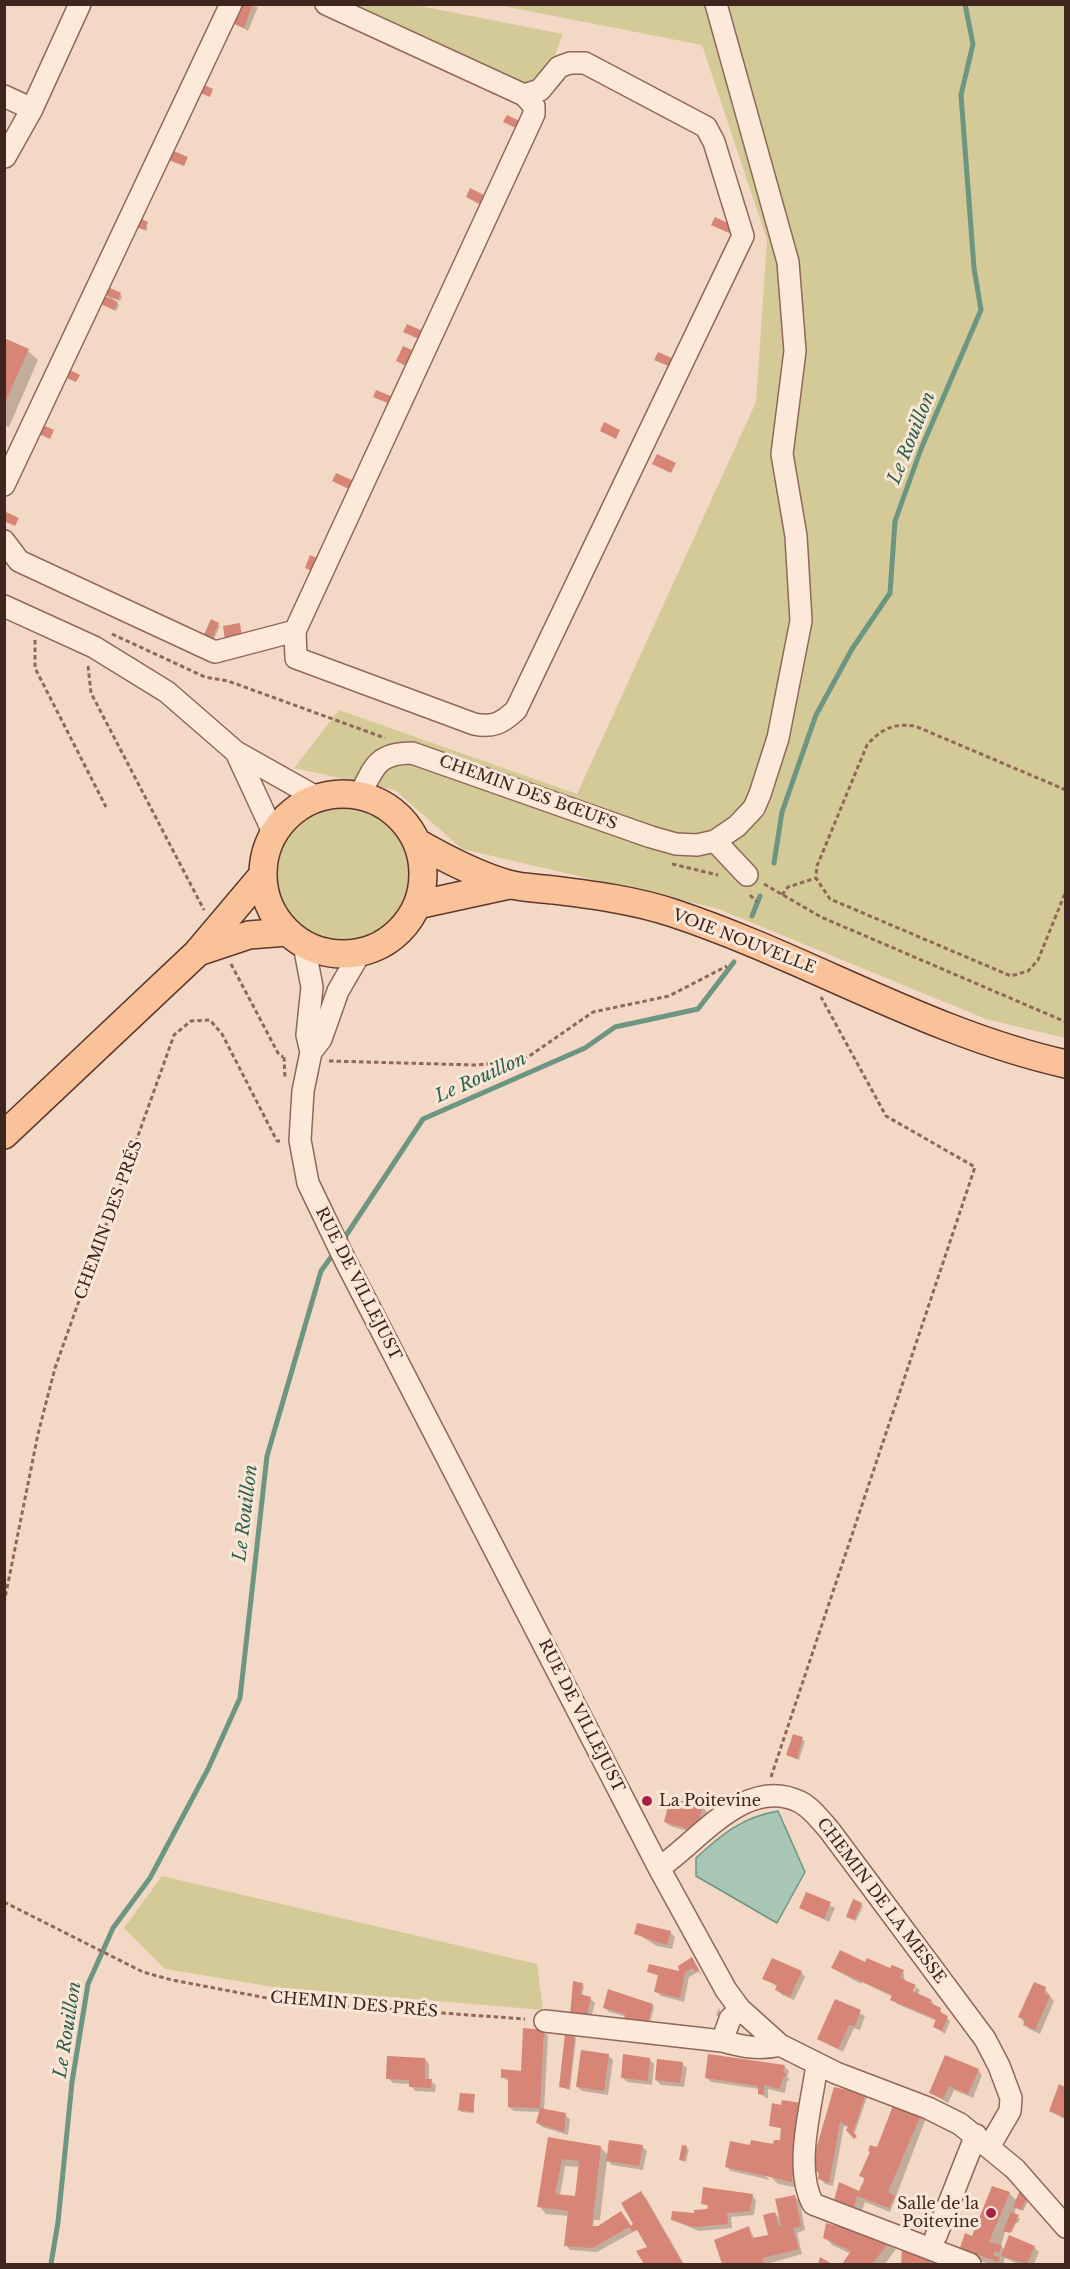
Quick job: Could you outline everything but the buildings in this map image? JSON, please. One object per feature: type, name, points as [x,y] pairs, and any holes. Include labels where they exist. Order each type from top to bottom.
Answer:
[{"type":"main road","points":[[336,794],[360,795],[378,801],[408,826],[418,843],[423,864],[423,885],[417,905],[404,927],[390,938],[360,953],[340,955],[321,952],[295,939],[274,916],[265,897],[262,876],[264,853],[273,832],[291,811],[316,797],[336,794]]},
{"type":"main road","name":"VOIE NOUVELLE","points":[[418,843],[459,865],[509,885],[620,899],[670,912],[726,932],[951,1028],[1020,1053],[1065,1064]]},
{"type":"main road","points":[[4,1135],[197,953],[262,876]]},
{"type":"main road","points":[[417,905],[509,885]]},
{"type":"main road","points":[[197,953],[249,935],[295,939]]},
{"type":"street","points":[[5,157],[32,109],[80,4]]},
{"type":"street","points":[[4,485],[231,4]]},
{"type":"street","points":[[326,4],[524,95],[534,106],[534,114],[295,631],[296,658],[474,724],[488,727],[502,723],[516,710],[743,236],[714,142],[706,127],[695,119],[585,63],[570,63],[559,67],[540,90],[524,95]]},
{"type":"street","points":[[716,4],[788,262],[795,351],[782,454],[796,536],[801,621],[778,738],[760,794],[754,808],[737,826],[715,841],[747,875]]},
{"type":"street","points":[[4,96],[32,109]]},
{"type":"street","points":[[4,541],[19,561],[215,652],[295,631]]},
{"type":"street","points":[[4,606],[94,647],[167,692],[237,752],[316,797]]},
{"type":"street","points":[[237,752],[273,832]]},
{"type":"street","name":"CHEMIN DES BŒUFS","points":[[360,795],[374,766],[383,758],[396,753],[412,753],[651,837],[676,844],[698,845],[715,841]]},
{"type":"street","name":"RUE DE VILLEJUST","points":[[295,939],[312,987],[307,1035],[318,1056]]},
{"type":"street","name":"RUE DE VILLEJUST","points":[[360,953],[338,991],[321,1039],[318,1056],[303,1091],[300,1140],[308,1183],[345,1260],[659,1868],[726,1990],[740,2009],[780,2044],[818,2064],[928,2108],[960,2124],[1015,2169],[1065,2227]]},
{"type":"street","points":[[659,1868],[734,1808],[764,1796]]},
{"type":"street","name":"CHEMIN DE LA MESSE","points":[[764,1796],[801,1802],[825,1825],[985,2039],[1011,2098],[1010,2111],[982,2141],[936,2236]]},
{"type":"street","points":[[723,2041],[730,2019],[740,2009]]},
{"type":"street","points":[[545,2021],[723,2041],[742,2047],[766,2048],[780,2044]]},
{"type":"street","points":[[818,2064],[802,2172],[806,2191],[813,2204],[970,2265]]},
{"type":"path","points":[[42,624],[35,640],[35,668],[106,807]]},
{"type":"path","points":[[94,647],[88,667],[91,693],[206,913]]},
{"type":"path","points":[[1065,790],[915,726],[899,724],[878,733],[867,745],[817,866],[816,878],[830,899],[1011,976],[1028,971],[1038,960],[1065,891]]},
{"type":"path","points":[[782,895],[788,887],[816,878]]},
{"type":"path","points":[[229,959],[278,1053],[284,1057]]},
{"type":"path","points":[[318,1056],[476,1065],[522,1061],[593,1012],[669,996],[727,966]]},
{"type":"path","points":[[764,1796],[975,1167],[886,1116],[819,995]]},
{"type":"path","name":"CHEMIN DES PRÉS","points":[[4,1603],[38,1434],[55,1368],[174,1035],[191,1021],[210,1020],[222,1034],[277,1141],[300,1140]]},
{"type":"path","name":"CHEMIN DES PRÉS","points":[[4,1902],[93,1944],[143,1972],[172,1980],[288,2002],[545,2021]]},
{"type":"shaded area","points":[[342,5],[415,5],[563,34],[550,68],[532,86],[515,86]]},
{"type":"shaded area","points":[[498,5],[1065,5],[1065,1038],[986,1019],[716,908],[462,849],[395,790],[294,768],[339,710],[577,794],[756,402],[767,240],[702,45]]},
{"type":"shaded area","points":[[341,807],[367,812],[390,827],[405,850],[410,876],[405,902],[390,925],[367,940],[341,945],[315,940],[292,925],[277,902],[272,876],[277,850],[292,827],[315,812]]},
{"type":"shaded area","points":[[778,1811],[805,1872],[777,1923],[696,1876],[696,1858],[743,1822]]},
{"type":"shaded area","points":[[162,1876],[537,1964],[543,2010],[273,1987],[165,1969],[124,1928]]},
{"type":"waterway","name":"Le Rouillon","points":[[774,863],[782,812],[816,715],[852,649],[890,593],[895,521],[921,449],[981,310],[974,268],[961,95],[973,44],[965,4]]},
{"type":"waterway","name":"Le Rouillon","points":[[752,916],[760,896]]},
{"type":"waterway","name":"Le Rouillon","points":[[341,1243],[423,1119],[585,1048],[615,1027],[698,1009],[734,962]]},
{"type":"waterway","name":"Le Rouillon","points":[[51,2264],[58,2222],[72,2082],[88,1984],[113,1928],[150,1878],[208,1769],[240,1698],[267,1456],[321,1271],[334,1253]]},
{"type":"place","name":"La Poitevine","points":[[647,1801]]},
{"type":"place","name":"Salle de la Poitevine","points":[[991,2213]]}]
